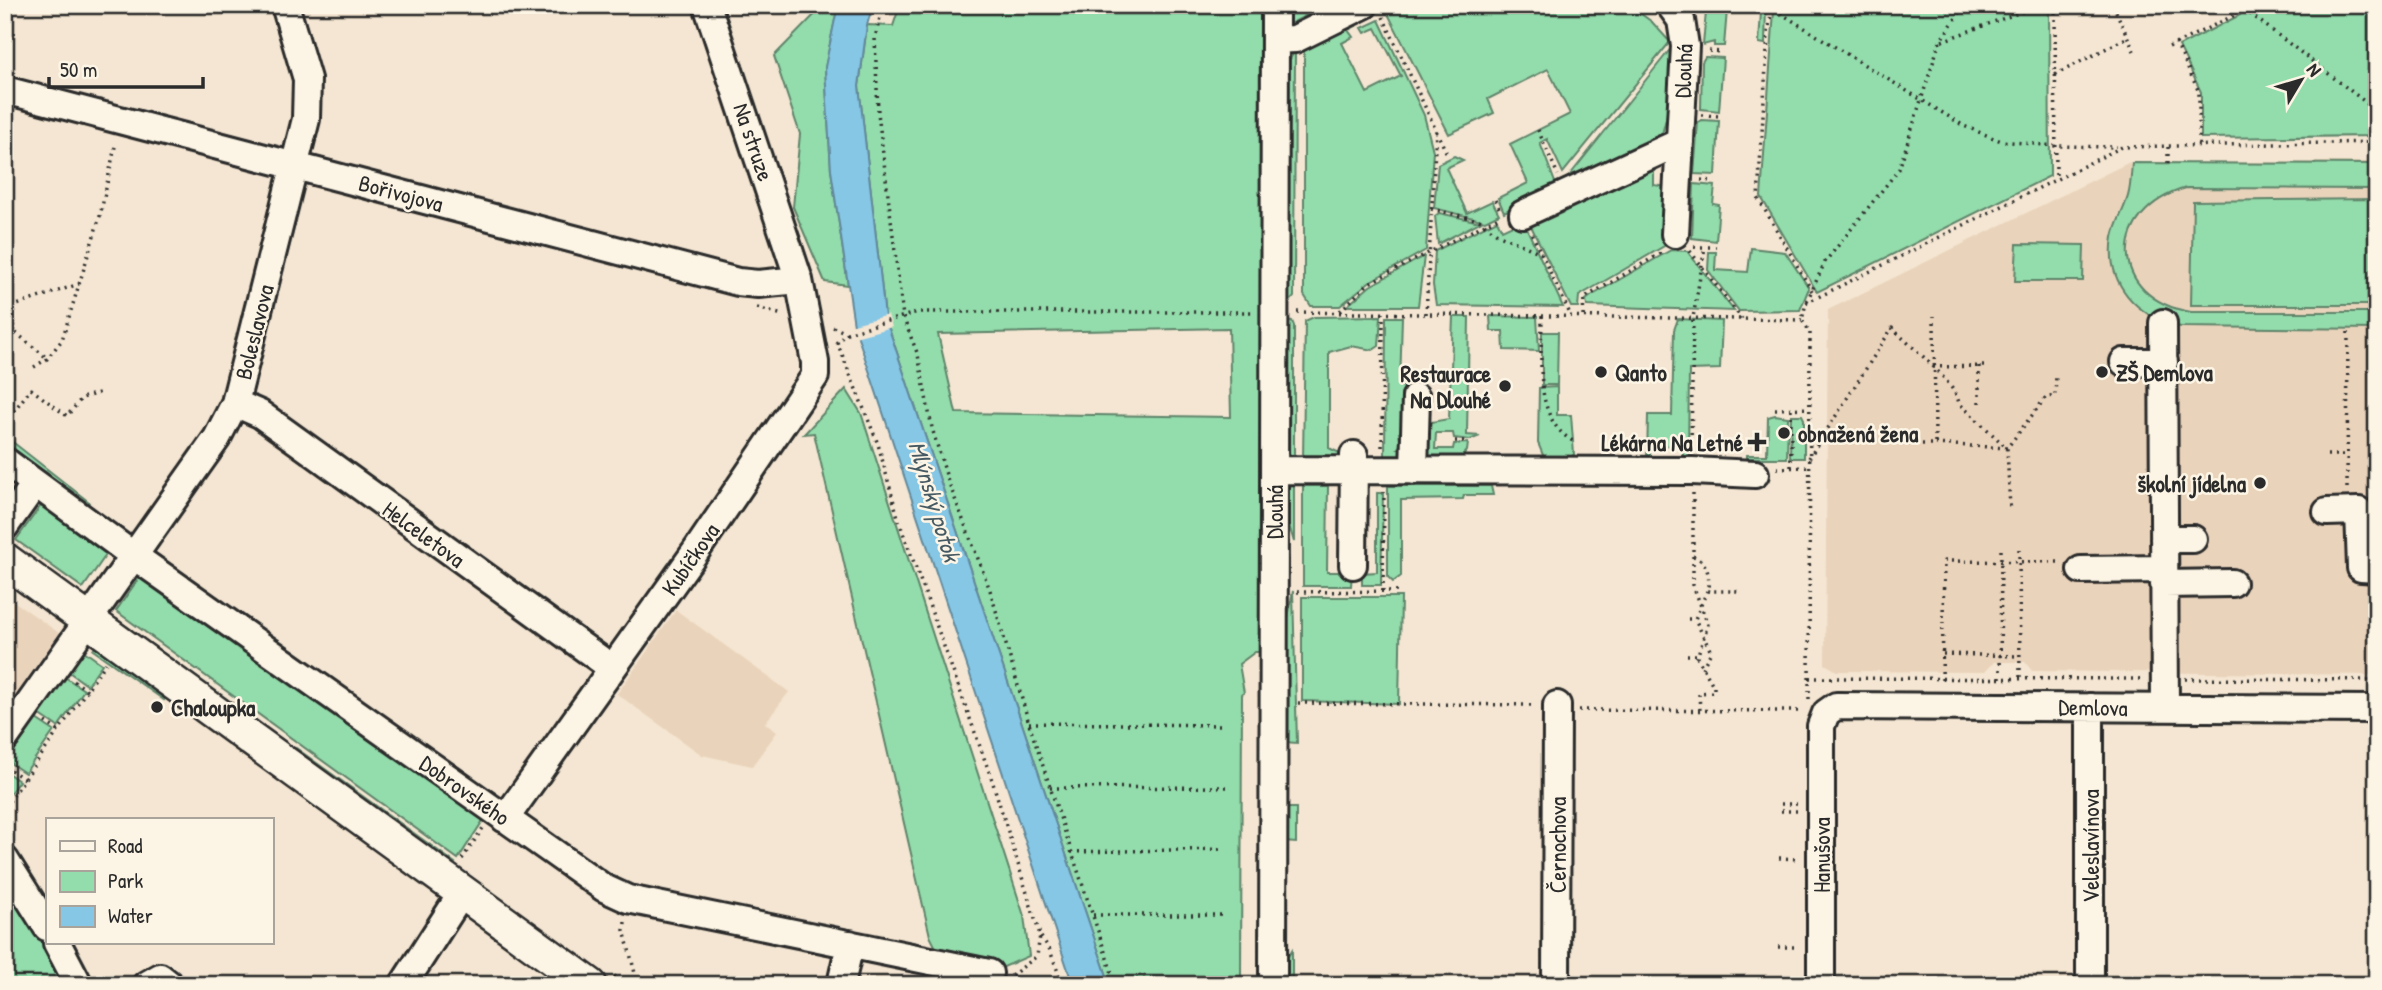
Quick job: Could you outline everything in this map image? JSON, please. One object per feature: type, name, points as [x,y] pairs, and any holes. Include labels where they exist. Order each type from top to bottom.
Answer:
[{"type":"main road","points":[[5,560],[88,621],[461,878],[590,985]]},
{"type":"street","name":"Boleslavova","points":[[5,738],[217,438],[235,404],[306,119],[308,89],[301,52],[285,5]]},
{"type":"street","name":"Na struze","points":[[707,5],[799,280]]},
{"type":"street","name":"Dlouhá","points":[[1273,985],[1275,5]]},
{"type":"street","points":[[1275,40],[1299,37],[1364,5]]},
{"type":"street","name":"Dlouhá","points":[[1670,5],[1681,20],[1685,36],[1674,240]]},
{"type":"street","name":"Bořivojova","points":[[5,90],[738,282],[758,284],[799,280]]},
{"type":"street","points":[[1512,215],[1680,142]]},
{"type":"street","name":"Kubíčkova","points":[[498,818],[612,668],[815,376],[815,362],[799,280]]},
{"type":"street","points":[[2163,323],[2165,708]]},
{"type":"street","points":[[2124,362],[2164,362]]},
{"type":"street","points":[[1414,471],[1416,397]]},
{"type":"street","name":"Helceletova","points":[[235,404],[260,414],[612,668]]},
{"type":"street","name":"Dobrovského","points":[[5,461],[498,818],[593,881],[628,899],[989,973]]},
{"type":"street","points":[[1274,470],[1354,463],[1414,471],[1692,471],[1755,474]]},
{"type":"street","points":[[1353,565],[1354,463]]},
{"type":"street","points":[[5,526],[35,484]]},
{"type":"street","points":[[2337,512],[2359,511],[2361,568],[2377,569]]},
{"type":"street","points":[[2164,539],[2193,539]]},
{"type":"street","points":[[2081,570],[2232,583]]},
{"type":"street","name":"Černochova","points":[[1556,985],[1557,705]]},
{"type":"street","name":"Demlova","points":[[1821,726],[1826,713],[1843,705],[2377,709]]},
{"type":"street","name":"Veleslavínova","points":[[2090,707],[2090,985]]},
{"type":"street","name":"Hanušova","points":[[1821,726],[1821,985]]},
{"type":"street","points":[[5,860],[46,925]]},
{"type":"street","points":[[403,985],[461,878]]},
{"type":"street","points":[[58,944],[79,985]]},
{"type":"street","points":[[841,984],[850,944]]},
{"type":"street","points":[[146,985],[160,977],[170,985]]},
{"type":"path","points":[[883,5],[875,38],[878,113],[903,317],[918,355],[932,428],[944,466],[994,602],[1029,723],[1116,985]]},
{"type":"path","points":[[1377,5],[1448,156]]},
{"type":"path","points":[[1767,5],[1775,6],[1964,127],[2001,141],[2056,146],[2122,147],[2377,142]]},
{"type":"path","points":[[1297,703],[1557,705],[1571,710],[1809,711],[1810,333],[1802,320],[1806,303],[1825,262],[1899,169],[1940,41],[1965,5]]},
{"type":"path","points":[[1940,41],[2039,5]]},
{"type":"path","points":[[2055,5],[2056,177]]},
{"type":"path","points":[[2113,5],[2134,51]]},
{"type":"path","points":[[2169,47],[2237,13],[2232,5]]},
{"type":"path","points":[[2239,5],[2377,111]]},
{"type":"path","points":[[1775,6],[1768,33],[1758,198],[1812,291]]},
{"type":"path","points":[[2055,75],[2128,37]]},
{"type":"path","points":[[2176,43],[2199,92],[2199,145]]},
{"type":"path","points":[[1699,50],[1723,52]]},
{"type":"path","points":[[1696,115],[1719,116]]},
{"type":"path","points":[[34,367],[47,359],[62,340],[100,216],[122,120]]},
{"type":"path","points":[[1426,314],[1436,130]]},
{"type":"path","points":[[1538,130],[1563,186]]},
{"type":"path","points":[[2168,145],[2168,163]]},
{"type":"path","points":[[1806,303],[2056,177],[2122,147]]},
{"type":"path","points":[[1692,179],[1715,181]]},
{"type":"path","points":[[1496,200],[1512,215],[1541,253],[1570,316]]},
{"type":"path","points":[[1431,209],[1479,220],[1497,234],[1541,253]]},
{"type":"path","points":[[1583,316],[1584,298],[1674,240]]},
{"type":"path","points":[[1716,247],[1687,247],[1742,319]]},
{"type":"path","points":[[1691,460],[1693,318],[1704,268],[1705,247]]},
{"type":"path","points":[[1339,312],[1369,283],[1429,251]]},
{"type":"path","points":[[5,309],[79,284]]},
{"type":"path","points":[[752,307],[789,317]]},
{"type":"path","points":[[847,333],[918,312],[1265,313]]},
{"type":"path","points":[[1298,312],[1802,320]]},
{"type":"path","points":[[1382,460],[1380,358],[1383,313]]},
{"type":"path","points":[[1542,316],[1542,378],[1547,408],[1556,426],[1573,441]]},
{"type":"path","points":[[1934,316],[1934,444]]},
{"type":"path","points":[[5,324],[47,359]]},
{"type":"path","points":[[1809,458],[1892,328],[1933,367],[1957,395],[1959,402],[2007,448]]},
{"type":"path","points":[[2337,512],[2347,455],[2348,329]]},
{"type":"path","points":[[837,342],[878,444],[899,521],[992,780],[1040,935],[1041,946],[1029,963],[1007,978],[989,973]]},
{"type":"path","points":[[1979,366],[1979,403]]},
{"type":"path","points":[[1933,367],[1986,366]]},
{"type":"path","points":[[2010,510],[2007,448],[2046,397],[2055,396],[2056,375]]},
{"type":"path","points":[[5,422],[31,389],[67,416],[82,398],[102,392]]},
{"type":"path","points":[[1791,408],[1791,467]]},
{"type":"path","points":[[1775,409],[1810,408]]},
{"type":"path","points":[[1455,441],[1468,441]]},
{"type":"path","points":[[1901,444],[2007,448]]},
{"type":"path","points":[[2328,455],[2347,455]]},
{"type":"path","points":[[1755,474],[1759,468],[1810,467]]},
{"type":"path","points":[[1383,591],[1384,484]]},
{"type":"path","points":[[1693,506],[1693,585],[1709,625],[1697,655],[1714,692],[1699,693],[1700,711]]},
{"type":"path","points":[[2000,678],[2001,550]]},
{"type":"path","points":[[2019,550],[2020,678]]},
{"type":"path","points":[[1693,556],[1704,563],[1708,573],[1707,591],[1695,619],[1695,625],[1706,638],[1711,652],[1702,668]]},
{"type":"path","points":[[1942,672],[1944,561],[2078,562],[2081,570]]},
{"type":"path","points":[[1297,592],[1401,591]]},
{"type":"path","points":[[1707,591],[1738,592]]},
{"type":"path","points":[[1688,619],[1695,619]]},
{"type":"path","points":[[1943,654],[2019,656]]},
{"type":"path","points":[[1687,655],[1697,655]]},
{"type":"path","points":[[5,807],[107,662]]},
{"type":"path","points":[[1809,678],[2144,679]]},
{"type":"path","points":[[2183,679],[2377,680]]},
{"type":"path","points":[[1029,723],[1225,725]]},
{"type":"path","points":[[5,766],[24,780]]},
{"type":"path","points":[[1050,788],[1227,787]]},
{"type":"path","points":[[461,878],[498,818]]},
{"type":"path","points":[[1071,852],[1225,849]]},
{"type":"path","points":[[628,899],[624,930],[638,985]]},
{"type":"path","points":[[1092,915],[1223,915]]},
{"type":"path","points":[[1040,935],[1049,948],[1063,985]]},
{"type":"path","points":[[1778,947],[1801,947]]},
{"type":"path","points":[[1114,979],[1221,981]]},
{"type":"shaded area","name":"ZŠ Demlova","points":[[2130,162],[2377,162],[2377,675],[2032,671],[2025,662],[1994,662],[1985,672],[1837,671],[1825,664],[1828,310]]},
{"type":"shaded area","points":[[5,595],[59,633],[5,710]]},
{"type":"shaded area","points":[[676,610],[789,692],[765,723],[777,732],[752,766],[702,755],[617,694]]},
{"type":"green space","points":[[824,5],[838,5],[825,68],[831,170],[848,285],[825,282],[793,207],[800,134],[774,56]]},
{"type":"green space","points":[[900,5],[1265,5],[1264,652],[1255,652],[1239,664],[1244,693],[1241,985],[1110,985],[885,317],[859,86],[867,25],[893,26]],"holes":[[[1229,328],[1231,417],[956,413],[938,334]]]},
{"type":"green space","points":[[1287,5],[1326,5],[1290,24]]},
{"type":"green space","points":[[1390,5],[1629,5],[1652,22],[1670,42],[1563,173],[1547,139],[1540,143],[1556,185],[1504,212],[1498,198],[1528,183],[1510,144],[1570,114],[1548,69],[1488,99],[1494,113],[1449,134],[1385,8]]},
{"type":"green space","points":[[1723,5],[1759,5],[1766,8],[1765,44],[1759,43],[1761,12],[1727,10],[1724,46],[1714,46],[1714,42],[1703,45],[1706,12]]},
{"type":"green space","points":[[1786,5],[2049,5],[2050,176],[1817,292],[1761,197],[1774,11]]},
{"type":"green space","points":[[2235,5],[2377,5],[2377,136],[2201,138],[2201,92],[2179,46],[2240,15]]},
{"type":"green space","points":[[1379,20],[1424,115],[1433,151],[1426,250],[1369,282],[1340,306],[1311,306],[1304,295],[1304,44],[1354,22],[1356,26],[1348,30],[1353,37],[1342,43],[1367,93],[1401,76],[1376,28],[1365,33],[1362,28]]},
{"type":"green space","points":[[1672,47],[1668,111],[1662,134],[1566,180]]},
{"type":"green space","points":[[1295,50],[1294,297],[1287,303],[1287,65]]},
{"type":"green space","points":[[1705,57],[1723,58],[1719,111],[1701,109],[1702,62]]},
{"type":"green space","points":[[1719,121],[1716,175],[1694,174],[1698,122]]},
{"type":"green space","points":[[1454,156],[1463,160],[1446,168],[1467,213],[1492,201],[1499,214],[1485,221],[1434,208],[1438,164]]},
{"type":"green space","points":[[1654,162],[1654,185],[1666,187],[1671,242],[1579,296],[1578,307],[1571,307],[1527,218]]},
{"type":"green space","points":[[2132,163],[2377,164],[2377,189],[2186,188],[2160,199],[2142,215],[2131,234],[2128,253],[2132,273],[2144,290],[2164,304],[2191,312],[2377,312],[2377,329],[2181,327],[2165,322],[2138,307],[2119,283],[2112,254],[2114,232],[2129,192]]},
{"type":"green space","points":[[1694,184],[1715,186],[1713,204],[1719,205],[1716,241],[1692,238]]},
{"type":"green space","points":[[2375,199],[2377,305],[2191,305],[2193,201]]},
{"type":"green space","points":[[1439,213],[1480,222],[1438,244],[1435,216]]},
{"type":"green space","points":[[1497,220],[1502,230],[1523,220],[1563,307],[1436,305],[1433,285],[1435,251]]},
{"type":"green space","points":[[2017,244],[2084,245],[2083,281],[2015,281]]},
{"type":"green space","points":[[1751,248],[1785,252],[1809,288],[1800,310],[1739,311],[1708,270],[1709,252],[1716,252],[1715,270],[1748,272]]},
{"type":"green space","points":[[1671,250],[1687,251],[1734,311],[1587,306],[1586,300],[1591,296]]},
{"type":"green space","points":[[1424,256],[1418,306],[1347,306],[1370,286]]},
{"type":"green space","points":[[1381,316],[1379,346],[1373,350],[1351,346],[1329,352],[1329,448],[1344,455],[1339,459],[1303,460],[1305,321],[1314,317]]},
{"type":"green space","points":[[1490,316],[1537,317],[1539,351],[1504,350],[1503,331],[1491,331]]},
{"type":"green space","points":[[1386,317],[1402,317],[1400,386],[1411,387],[1411,432],[1399,433],[1401,443],[1398,448],[1404,448],[1402,458],[1385,460]]},
{"type":"green space","points":[[1453,317],[1469,317],[1467,435],[1480,436],[1470,440],[1454,438],[1453,433],[1436,433],[1435,449],[1453,449],[1454,444],[1468,443],[1467,451],[1459,460],[1426,457],[1425,423],[1449,419]]},
{"type":"green space","points":[[1678,319],[1722,321],[1720,369],[1689,370],[1688,462],[1683,460],[1683,446],[1650,445],[1650,460],[1647,459],[1648,415],[1672,415],[1674,330]]},
{"type":"green space","points":[[1286,320],[1292,321],[1294,326],[1294,459],[1287,451]]},
{"type":"green space","points":[[1542,332],[1558,332],[1557,385],[1542,385]]},
{"type":"green space","points":[[1557,387],[1557,415],[1571,415],[1574,454],[1570,458],[1545,460],[1538,443],[1539,388]]},
{"type":"green space","points":[[846,389],[861,413],[1024,916],[1029,956],[999,969],[936,948],[930,936],[814,433],[804,434]]},
{"type":"green space","points":[[1791,415],[1802,415],[1804,419],[1804,458],[1790,458]]},
{"type":"green space","points":[[1768,417],[1788,417],[1787,458],[1747,458],[1747,455],[1767,455]]},
{"type":"green space","points":[[5,436],[89,502],[86,508],[5,444]]},
{"type":"green space","points":[[1294,481],[1294,542],[1285,502],[1289,487]]},
{"type":"green space","points":[[1303,486],[1328,486],[1327,572],[1352,572],[1351,586],[1303,586]]},
{"type":"green space","points":[[1388,486],[1491,486],[1493,495],[1464,495],[1463,499],[1401,500],[1401,576],[1393,582],[1388,577]]},
{"type":"green space","points":[[1377,493],[1383,493],[1381,585],[1362,585],[1362,573],[1377,572]]},
{"type":"green space","points":[[42,504],[108,552],[83,588],[16,540]]},
{"type":"green space","points":[[143,572],[486,816],[458,859],[116,611]]},
{"type":"green space","points":[[1293,591],[1297,743],[1284,742],[1285,634]]},
{"type":"green space","points":[[1302,597],[1401,597],[1399,704],[1302,701]]},
{"type":"green space","points":[[118,620],[257,721],[254,726],[119,625]]},
{"type":"green space","points":[[97,645],[167,695],[164,700],[93,650]]},
{"type":"green space","points":[[84,651],[102,664],[87,685],[69,672]]},
{"type":"green space","points":[[65,677],[84,690],[58,727],[39,714]]},
{"type":"green space","points":[[36,719],[54,731],[25,773],[7,761]]},
{"type":"green space","points":[[296,748],[455,863],[451,868],[292,753]]},
{"type":"green space","points":[[5,771],[19,781],[5,800]]},
{"type":"green space","points":[[1284,808],[1296,808],[1296,843],[1284,842]]},
{"type":"green space","points":[[5,874],[72,985],[5,985]]},
{"type":"green space","points":[[1292,950],[1292,985],[1285,985],[1285,961]]},
{"type":"water","name":"Mlýnský potok","points":[[838,5],[873,5],[867,25],[859,86],[885,317],[1110,985],[1073,985],[854,325],[831,170],[825,67]]},
{"type":"pier","points":[[888,315],[892,327],[855,337],[850,325]]},
{"type":"place","name":"Qanto","points":[[1601,372]]},
{"type":"place","name":"ZŠ Demlova","points":[[2102,372]]},
{"type":"place","name":"Restaurace Na Dlouhé","points":[[1505,386]]},
{"type":"place","name":"obnažená žena","points":[[1784,433]]},
{"type":"place","name":"Lékárna Na Letné","points":[[1757,442]]},
{"type":"place","name":"školní jídelna","points":[[2260,483]]},
{"type":"place","name":"Chaloupka","points":[[157,707]]}]
